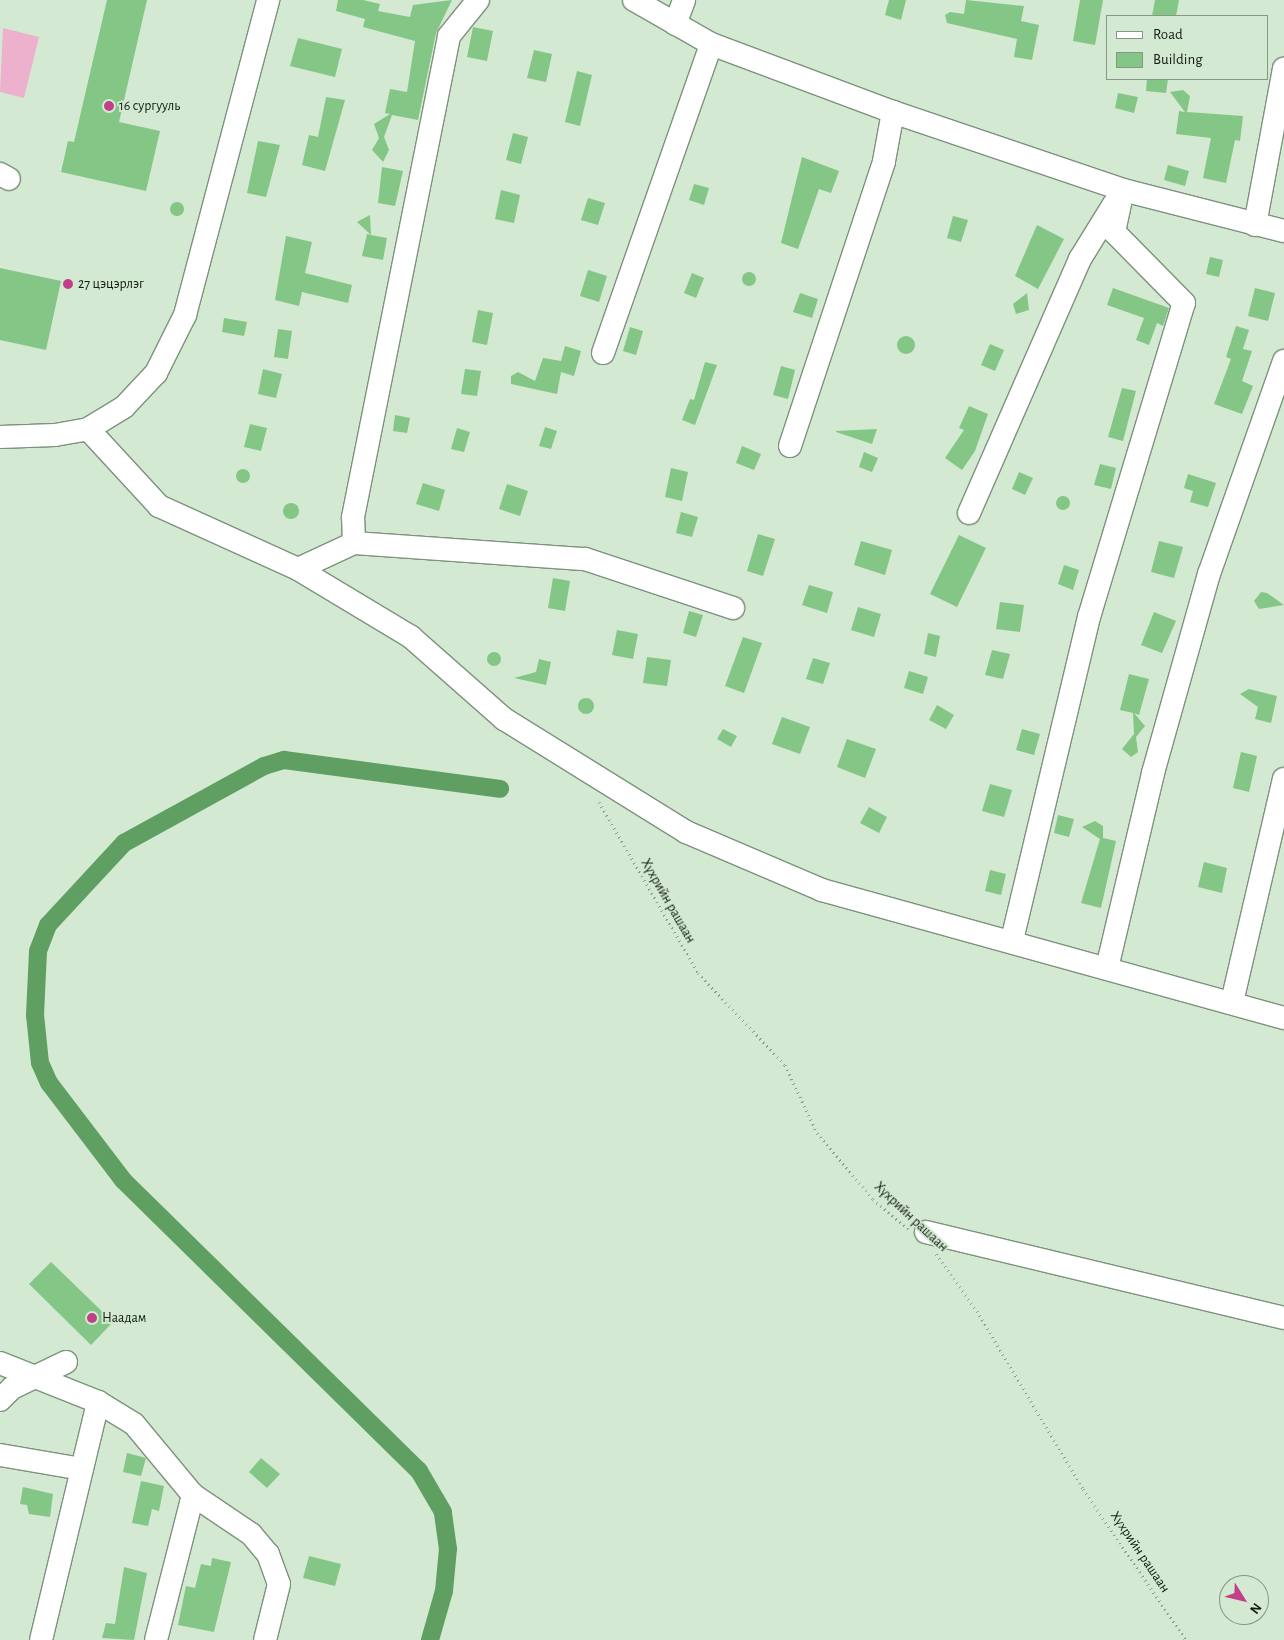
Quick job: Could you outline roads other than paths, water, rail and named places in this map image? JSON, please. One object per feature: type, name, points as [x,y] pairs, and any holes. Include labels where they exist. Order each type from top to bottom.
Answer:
[{"type":"street","points":[[0,436],[55,436],[88,429],[124,407],[156,373],[185,315],[268,0]]},
{"type":"street","points":[[354,543],[353,518],[449,36],[478,0]]},
{"type":"street","points":[[634,0],[711,44],[893,112],[1123,190],[1284,231]]},
{"type":"street","points":[[675,24],[684,0]]},
{"type":"street","points":[[603,353],[711,44]]},
{"type":"street","points":[[1255,225],[1284,69]]},
{"type":"street","points":[[790,446],[884,161],[893,112]]},
{"type":"street","points":[[969,513],[1080,259],[1123,190]]},
{"type":"street","points":[[1012,940],[1089,617],[1184,304],[1114,232],[1123,190]]},
{"type":"street","points":[[1107,968],[1153,772],[1208,574],[1284,361]]},
{"type":"street","points":[[88,429],[159,506],[298,569],[411,637],[504,719],[686,832],[822,890],[1012,940],[1284,1018]]},
{"type":"street","points":[[298,569],[354,543],[585,559],[733,608]]},
{"type":"street","points":[[1232,1002],[1284,779]]},
{"type":"street","points":[[925,1239],[1284,1318]]},
{"type":"street","points":[[0,1400],[12,1388],[37,1378],[66,1362]]},
{"type":"street","points":[[0,1363],[98,1402],[150,1438],[193,1495],[251,1534],[268,1554],[280,1584],[265,1640]]},
{"type":"street","points":[[41,1640],[98,1402]]},
{"type":"street","points":[[0,1455],[82,1469]]},
{"type":"street","points":[[156,1640],[193,1495]]},
{"type":"waterway","points":[[430,1640],[444,1591],[448,1549],[443,1512],[419,1471],[123,1180],[49,1083],[40,1063],[35,1015],[38,951],[48,925],[124,843],[264,766],[284,760],[500,789]]},
{"type":"place","name":"16 сургууль","points":[[109,106]]},
{"type":"place","name":"27 цэцэрлэг","points":[[68,284]]},
{"type":"place","name":"Наадам","points":[[92,1318]]}]
